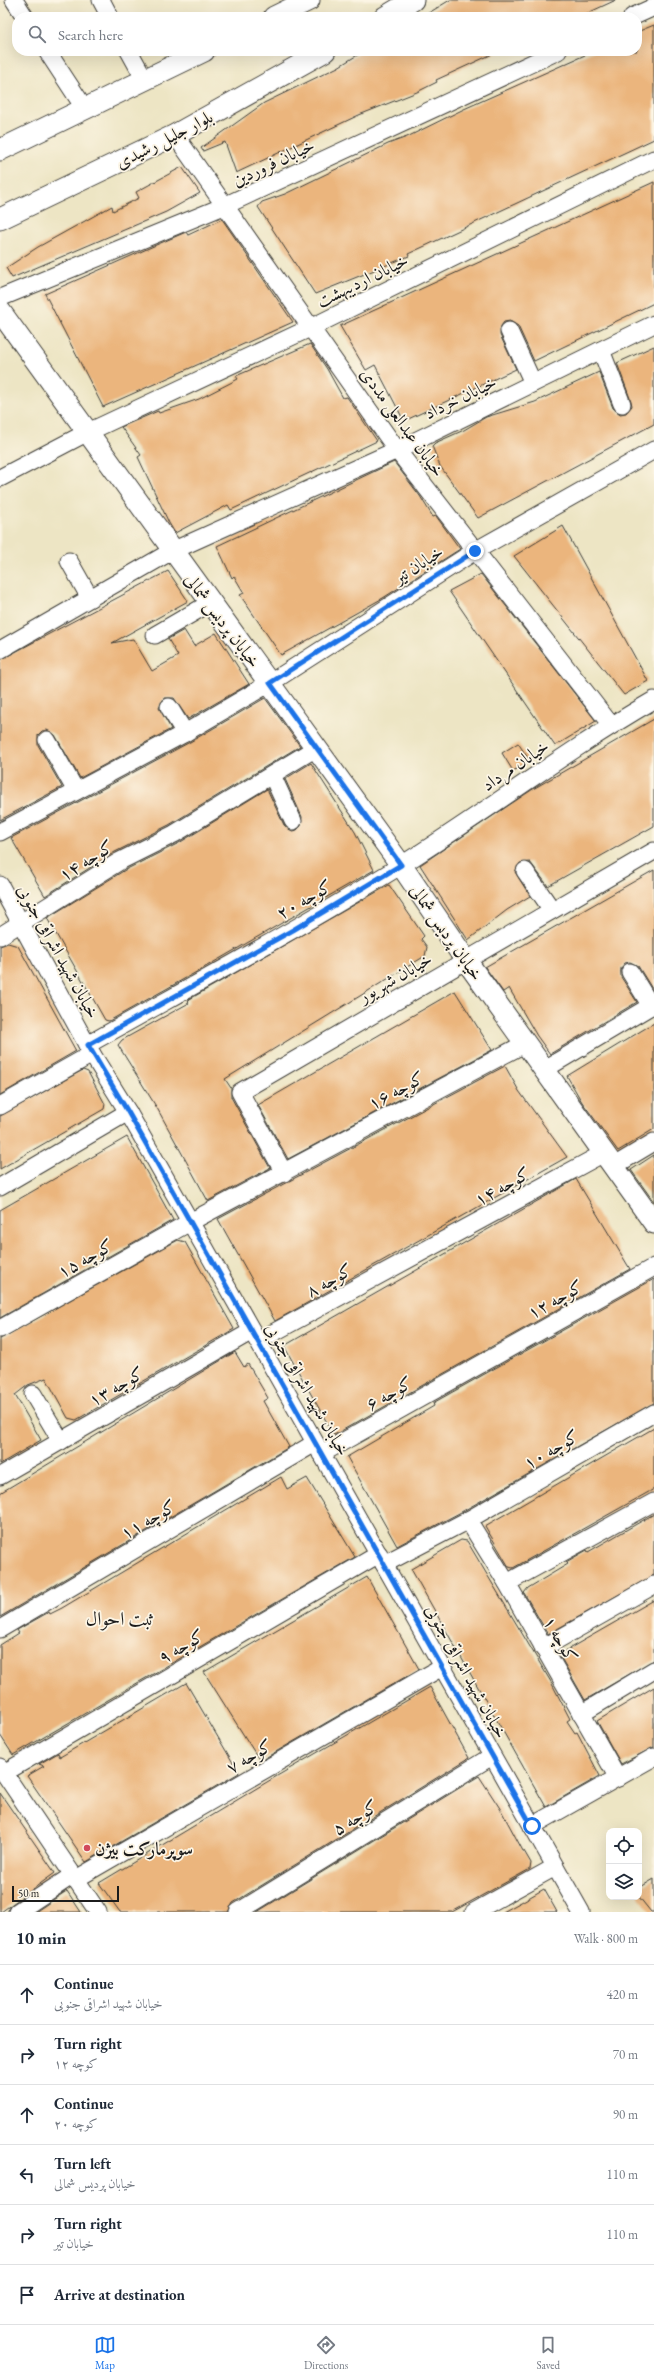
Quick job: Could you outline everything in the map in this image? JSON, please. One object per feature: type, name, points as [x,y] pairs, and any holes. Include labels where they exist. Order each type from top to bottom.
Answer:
[{"type":"street","points":[[14,0],[22,12]]},
{"type":"street","points":[[101,0],[107,12]]},
{"type":"street","points":[[284,12],[309,0]]},
{"type":"street","points":[[394,12],[413,0]]},
{"type":"street","points":[[642,12],[654,7]]},
{"type":"street","points":[[50,56],[84,109]]},
{"type":"street","points":[[132,56],[145,80]]},
{"type":"street","points":[[0,150],[194,56]]},
{"type":"street","name":"بلوار جلیل رشیدی","points":[[0,220],[175,135],[316,56]]},
{"type":"street","name":"خیابان فروردین","points":[[0,298],[224,206],[547,56]]},
{"type":"street","name":"خیابان عبدالعلی مددی","points":[[175,135],[397,450],[610,725]]},
{"type":"street","name":"خیابان اردیبهشت","points":[[0,478],[86,433],[310,328],[654,159]]},
{"type":"street","name":"خیابان پردیس شمالی","points":[[0,311],[86,433],[270,683],[401,865],[465,959],[545,1068],[654,1223]]},
{"type":"street","name":"خیابان خرداد","points":[[0,650],[172,551],[397,450],[654,324]]},
{"type":"street","points":[[509,331],[533,383]]},
{"type":"street","points":[[601,350],[622,404]]},
{"type":"street","name":"خیابان تیر","points":[[76,791],[185,733],[270,683],[475,551],[654,450]]},
{"type":"street","points":[[69,560],[90,598]]},
{"type":"street","points":[[155,635],[210,603]]},
{"type":"street","name":"خیابان مرداد","points":[[401,865],[610,725],[654,700]]},
{"type":"street","points":[[169,707],[185,733]]},
{"type":"street","points":[[0,832],[76,791],[46,740]]},
{"type":"street","name":"کوچه ۱۴","points":[[0,936],[120,861],[174,834],[316,748]]},
{"type":"street","points":[[272,775],[293,821]]},
{"type":"street","name":"خیابان شهریور","points":[[284,1173],[240,1092],[465,959],[654,851]]},
{"type":"street","name":"کوچه ۲۰","points":[[90,1049],[226,966],[293,930],[401,865]]},
{"type":"street","points":[[525,871],[552,910]]},
{"type":"street","name":"خیابان شهید اشراقی جنوبی","points":[[0,885],[90,1049],[128,1112],[581,1912]]},
{"type":"street","points":[[545,1068],[652,1005],[630,972]]},
{"type":"street","name":"کوچه ۱۶","points":[[284,1173],[526,1043]]},
{"type":"street","points":[[0,1106],[90,1049]]},
{"type":"street","points":[[0,1187],[128,1112]]},
{"type":"street","name":"کوچه ۱۴","points":[[418,1254],[609,1159],[654,1142]]},
{"type":"street","points":[[190,1222],[284,1173]]},
{"type":"street","name":"کوچه ۱۵","points":[[0,1329],[190,1222]]},
{"type":"street","name":"کوچه ۸","points":[[255,1336],[418,1254]]},
{"type":"street","name":"کوچه ۱۲","points":[[476,1367],[654,1267]]},
{"type":"street","name":"کوچه ۱۳","points":[[0,1476],[61,1441],[255,1336]]},
{"type":"street","name":"کوچه ۶","points":[[318,1448],[476,1367]]},
{"type":"street","points":[[33,1394],[61,1441]]},
{"type":"street","name":"کوچه ۱۰","points":[[381,1559],[468,1520],[654,1413]]},
{"type":"street","name":"کوچه ۱۱","points":[[0,1629],[318,1448]]},
{"type":"street","points":[[507,1583],[654,1502]]},
{"type":"street","name":"کوچه ۱","points":[[468,1520],[507,1583],[618,1778]]},
{"type":"street","name":"کوچه ۹","points":[[2,1770],[381,1559]]},
{"type":"street","points":[[543,1648],[654,1585]]},
{"type":"street","name":"کوچه ۷","points":[[75,1877],[442,1667]]},
{"type":"street","points":[[581,1714],[654,1670]]},
{"type":"street","name":"کوچه ۵","points":[[238,1912],[492,1756]]},
{"type":"street","points":[[532,1826],[654,1757]]},
{"type":"street","points":[[2,1770],[98,1912]]},
{"type":"street","points":[[474,1912],[555,1867]]},
{"type":"street","points":[[17,1912],[75,1877]]},
{"type":"building","points":[[450,0],[616,0],[590,12],[430,12]]},
{"type":"building","points":[[654,25],[654,139],[408,254],[409,256],[315,294],[258,207],[262,202],[285,194],[388,144],[407,137],[464,109],[583,56],[642,56],[642,30]]},
{"type":"building","points":[[356,56],[488,56],[436,80],[437,82],[417,92],[359,115],[236,173],[225,142],[203,151],[201,148],[264,103],[338,67]]},
{"type":"building","points":[[182,167],[200,193],[166,212],[12,278],[6,268],[38,247],[112,206],[113,211],[139,198],[136,192]]},
{"type":"building","points":[[654,182],[654,303],[534,361],[518,326],[510,321],[504,322],[501,326],[500,335],[516,369],[404,421],[375,365],[366,370],[340,326]]},
{"type":"building","points":[[222,219],[293,322],[103,407],[45,294],[186,232],[188,235]]},
{"type":"building","points":[[310,344],[327,369],[343,398],[347,397],[377,441],[231,510],[228,505],[175,533],[138,457],[141,455],[121,427],[158,411],[159,413],[199,399],[238,379],[236,376]]},
{"type":"building","points":[[654,346],[654,424],[478,518],[440,466],[432,446],[435,443],[464,430],[486,417],[535,402],[599,372],[613,408],[620,414],[626,413],[632,406],[617,363]]},
{"type":"building","points":[[394,462],[420,496],[433,517],[436,516],[460,549],[383,598],[281,655],[240,595],[244,593],[234,576],[232,578],[217,546]]},
{"type":"building","points":[[563,526],[648,681],[624,695],[514,556]]},
{"type":"building","points":[[168,571],[188,601],[112,643],[133,639],[152,671],[178,656],[168,639],[184,630],[194,646],[216,633],[249,684],[188,719],[174,698],[164,698],[159,708],[171,729],[80,778],[55,735],[47,730],[42,731],[38,735],[38,745],[62,787],[0,820],[0,660]]},
{"type":"building","points":[[481,574],[596,721],[555,746],[449,591]]},
{"type":"building","points":[[265,698],[300,746],[169,825],[115,852],[45,896],[11,838],[190,742]]},
{"type":"building","points":[[654,719],[654,826],[548,886],[530,862],[520,863],[515,872],[530,896],[507,910],[468,940],[420,865],[533,789]]},
{"type":"building","points":[[518,743],[530,761],[513,771],[502,753]]},
{"type":"building","points":[[311,763],[355,832],[374,870],[109,1021],[105,1020],[47,918],[125,870],[179,843],[267,789],[284,825],[292,831],[297,830],[301,826],[302,817],[285,779]]},
{"type":"building","points":[[654,870],[654,992],[638,966],[630,962],[625,963],[621,968],[621,977],[637,1002],[550,1054],[537,1036],[509,988],[503,992],[485,967]]},
{"type":"building","points":[[389,885],[424,936],[421,939],[427,947],[425,956],[225,1079],[231,1088],[231,1097],[270,1168],[208,1201],[157,1108],[118,1045],[122,1040],[189,1003],[188,1000]]},
{"type":"building","points":[[8,943],[18,946],[76,1051],[0,1095],[0,946]]},
{"type":"building","points":[[455,991],[492,1050],[288,1159],[258,1105]]},
{"type":"building","points":[[654,1023],[654,1129],[618,1151],[582,1102],[567,1076]]},
{"type":"building","points":[[505,1066],[519,1091],[567,1157],[275,1321],[218,1219]]},
{"type":"building","points":[[83,1070],[88,1072],[105,1104],[104,1109],[0,1169],[0,1116]]},
{"type":"building","points":[[127,1137],[173,1220],[0,1318],[0,1210]]},
{"type":"building","points":[[654,1155],[654,1202],[631,1170]]},
{"type":"building","points":[[576,1179],[630,1269],[334,1435],[284,1346]]},
{"type":"building","points":[[178,1240],[185,1242],[234,1329],[76,1420],[68,1418],[46,1378],[28,1385],[15,1395],[41,1440],[0,1464],[0,1339]]},
{"type":"building","points":[[654,1279],[654,1403],[463,1511],[397,1546],[347,1457],[434,1406],[433,1403]]},
{"type":"building","points":[[235,1352],[244,1367],[248,1364],[268,1398],[263,1401],[289,1447],[0,1617],[0,1493]]},
{"type":"building","points":[[654,1428],[654,1489],[513,1568],[509,1567],[485,1526]]},
{"type":"building","points":[[281,1477],[287,1489],[307,1478],[355,1557],[13,1755],[0,1735],[0,1645],[19,1633],[17,1630],[49,1612],[50,1614],[62,1608]]},
{"type":"building","points":[[654,1514],[654,1575],[548,1634],[524,1593],[528,1588],[568,1564],[566,1562],[587,1550],[588,1552]]},
{"type":"building","points":[[461,1540],[467,1541],[551,1682],[570,1719],[567,1721],[575,1733],[577,1732],[600,1776],[546,1807],[411,1569]]},
{"type":"building","points":[[367,1577],[419,1669],[260,1761],[204,1672]]},
{"type":"building","points":[[654,1600],[654,1660],[585,1700],[561,1658],[565,1651]]},
{"type":"building","points":[[186,1683],[239,1773],[86,1862],[27,1776],[44,1766],[39,1764],[58,1753],[60,1757]]},
{"type":"building","points":[[430,1687],[469,1758],[233,1903],[228,1912],[120,1912],[99,1883],[277,1776]]},
{"type":"building","points":[[654,1687],[654,1747],[621,1764],[597,1721]]},
{"type":"building","points":[[479,1776],[501,1810],[531,1863],[530,1869],[452,1912],[257,1912]]},
{"type":"building","points":[[0,1793],[55,1873],[1,1912],[0,1912]]},
{"type":"building","points":[[654,1879],[654,1912],[651,1912],[641,1900],[642,1886]]},
{"type":"building","points":[[544,1889],[557,1912],[503,1912],[523,1901]]},
{"type":"building","points":[[67,1891],[81,1912],[35,1912],[65,1892]]},
{"type":"place","name":"سوپرمارکت بیژن","points":[[87,1848]]},
{"type":"district","name":"ثبت احوال","points":[[120,1618]]},
{"type":"route","points":[[475,551],[270,683],[401,865],[293,930],[226,966],[88,1045],[128,1112],[532,1826]]}]
